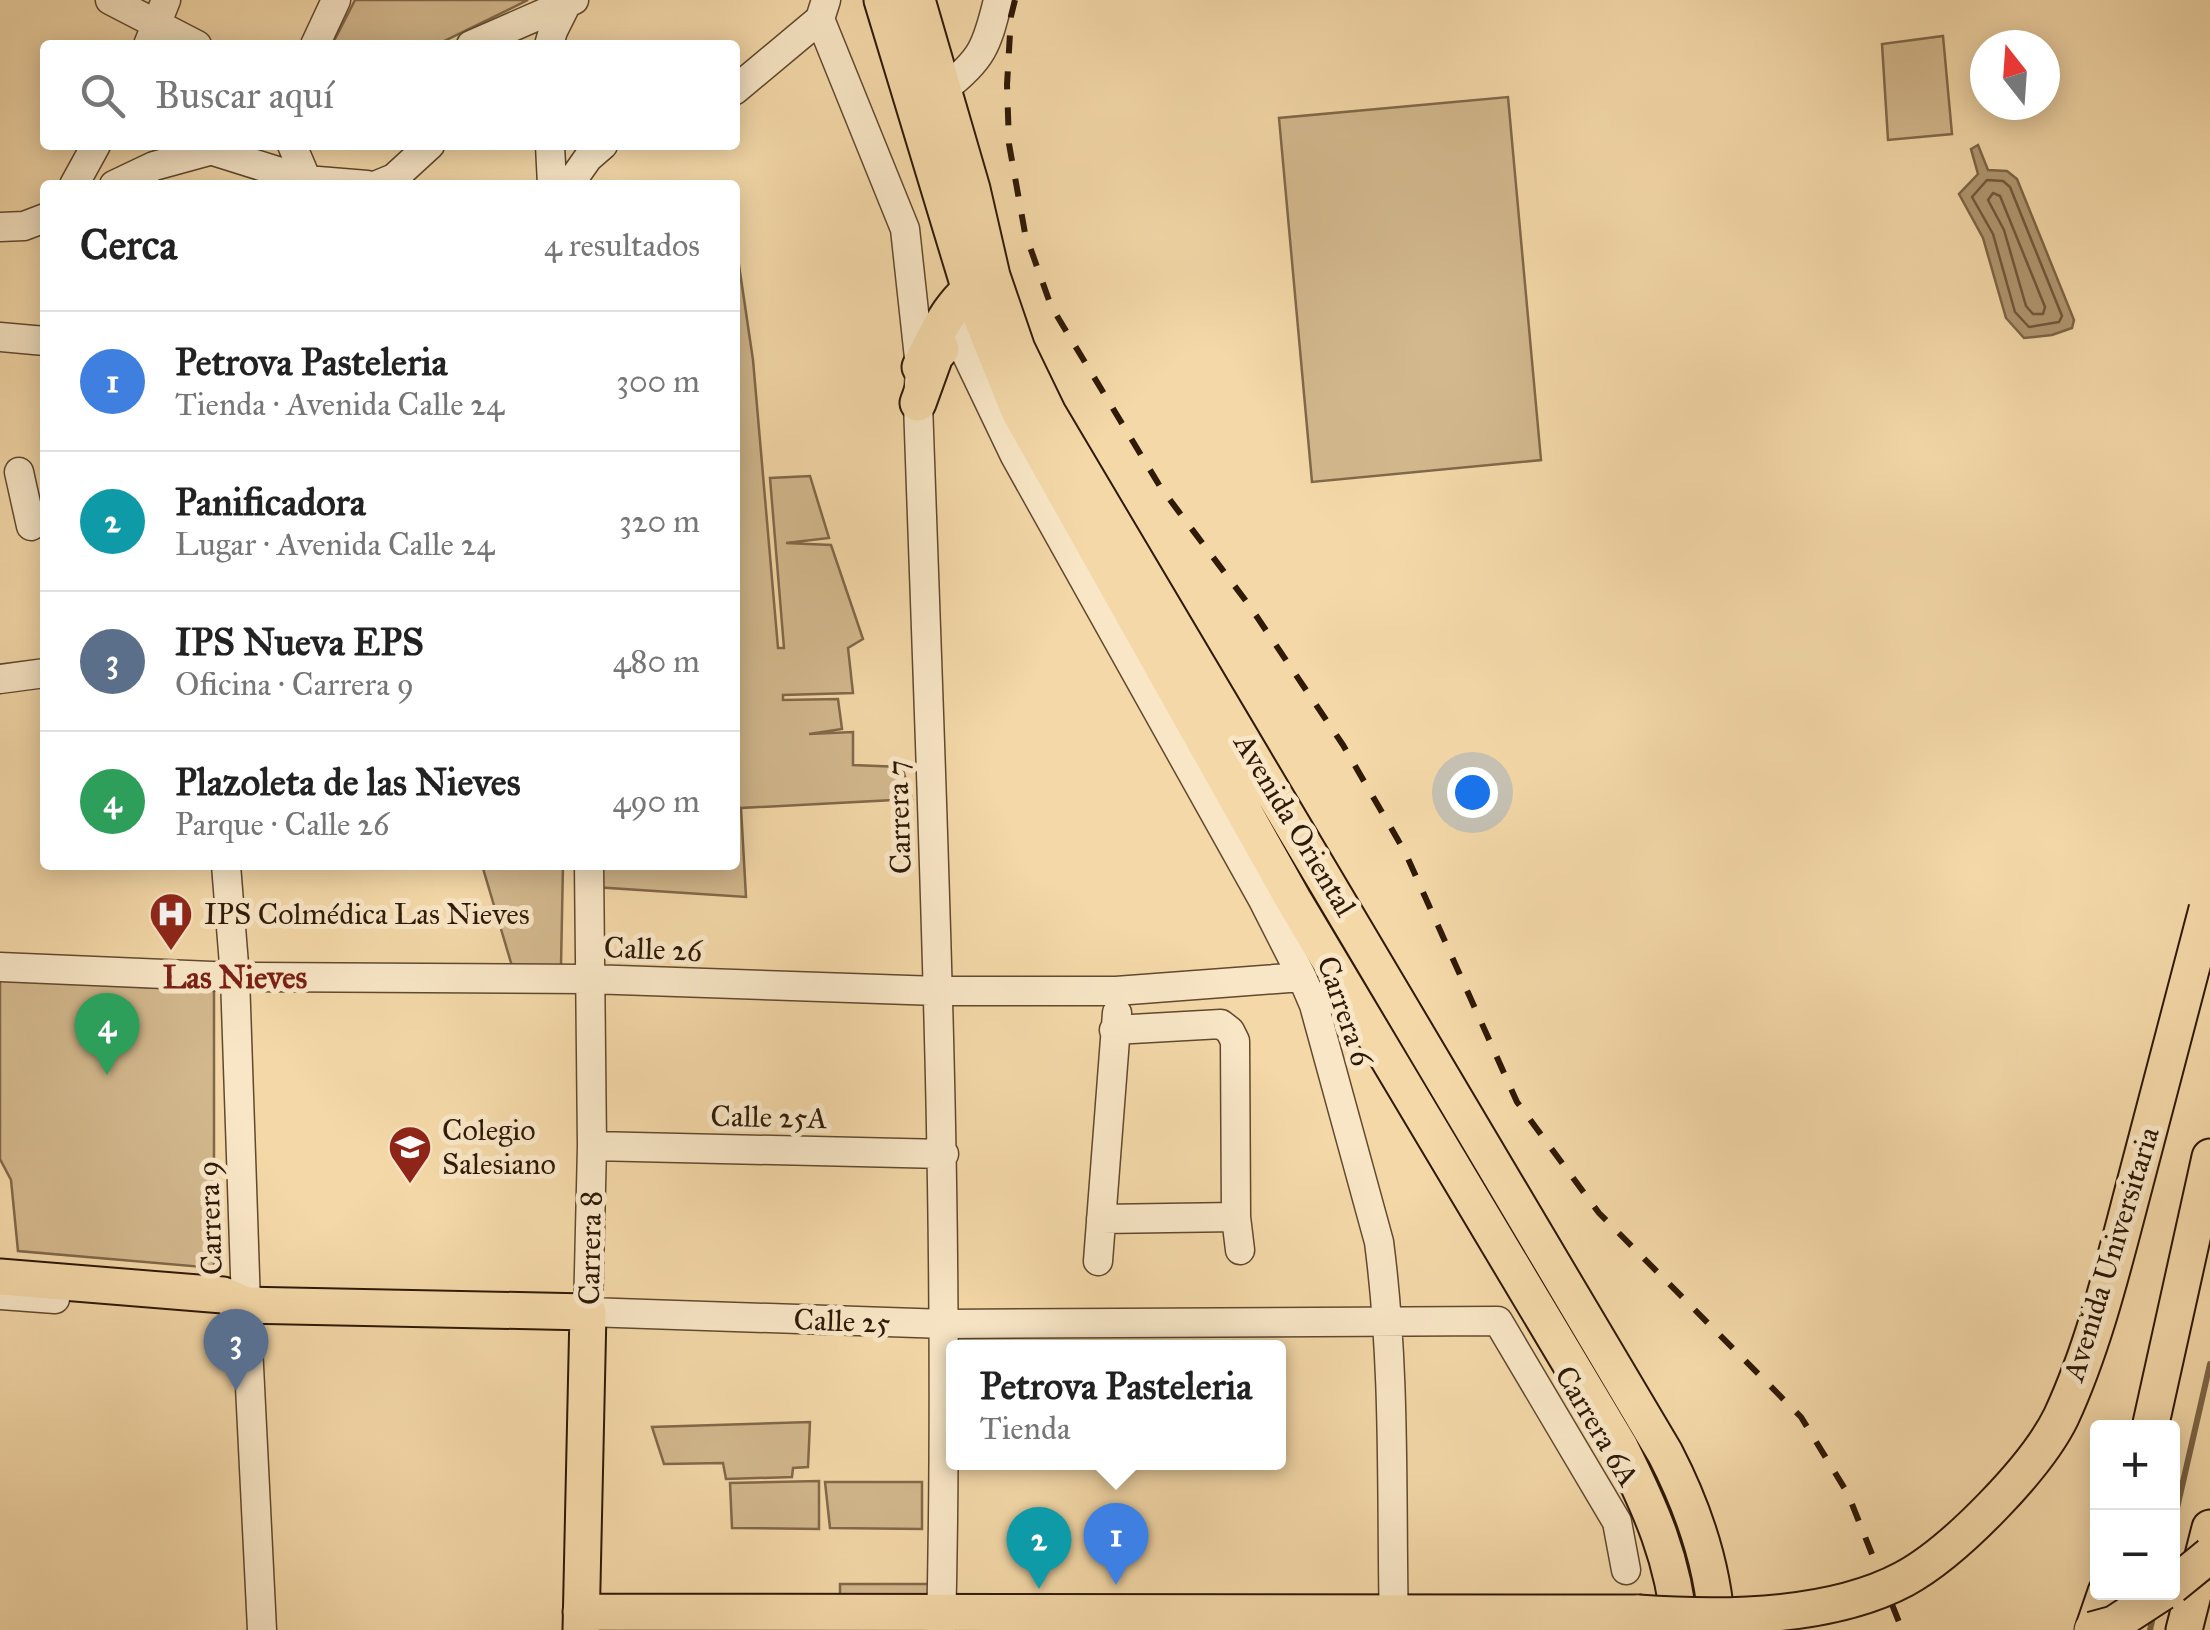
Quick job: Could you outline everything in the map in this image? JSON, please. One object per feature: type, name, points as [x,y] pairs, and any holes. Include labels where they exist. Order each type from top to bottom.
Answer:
[{"type":"main road","name":"Avenida Oriental","points":[[882,0],[944,198],[971,312],[1019,411],[1294,900],[1620,1447],[1658,1524],[1677,1588],[1680,1630]]},
{"type":"main road","name":"Avenida Oriental","points":[[917,0],[944,89],[971,312],[1017,349],[1048,412],[1665,1453],[1693,1515],[1715,1593],[1717,1630]]},
{"type":"main road","points":[[920,367],[971,312]]},
{"type":"main road","points":[[918,403],[935,356],[971,312]]},
{"type":"main road","name":"Avenida Universitaria","points":[[581,1621],[1555,1621],[1638,1613],[1693,1617],[1823,1608],[1904,1578],[1965,1532],[2016,1483],[2060,1420],[2107,1292],[2208,904]]},
{"type":"main road","points":[[2152,1420],[2210,1156]]},
{"type":"main road","name":"Calle 25","points":[[0,1278],[223,1295],[246,1305],[588,1312]]},
{"type":"main road","name":"Carrera 8","points":[[581,1621],[588,1312]]},
{"type":"main road","points":[[2184,1630],[2210,1528]]},
{"type":"main road","points":[[2180,1579],[2210,1555]]},
{"type":"main road","points":[[2093,1630],[2103,1600]]},
{"type":"main road","points":[[2093,1630],[2114,1624],[2150,1600]]},
{"type":"street","points":[[110,0],[188,40]]},
{"type":"street","points":[[317,40],[336,0]]},
{"type":"street","points":[[944,89],[984,50],[998,0]]},
{"type":"street","points":[[483,40],[570,2]]},
{"type":"street","points":[[551,40],[570,2]]},
{"type":"street","points":[[740,85],[823,10]]},
{"type":"street","name":"Carrera 7","points":[[823,10],[905,229],[920,367],[918,403],[944,1154],[946,1324],[941,1620]]},
{"type":"street","points":[[77,180],[93,150]]},
{"type":"street","points":[[124,180],[153,165],[212,150]]},
{"type":"street","points":[[225,150],[303,180]]},
{"type":"street","points":[[294,150],[307,180]]},
{"type":"street","points":[[389,180],[425,150]]},
{"type":"street","points":[[550,150],[552,180]]},
{"type":"street","points":[[572,180],[597,150]]},
{"type":"street","points":[[0,226],[24,226],[40,220]]},
{"type":"street","name":"Carrera 6","points":[[971,312],[1015,456],[1263,900],[1314,1006],[1379,1242],[1388,1321],[1394,1621]]},
{"type":"street","points":[[0,337],[40,341]]},
{"type":"street","points":[[30,488],[31,526]]},
{"type":"street","points":[[0,678],[40,674]]},
{"type":"street","name":"Carrera 9","points":[[226,870],[236,977],[246,1305],[262,1630]]},
{"type":"street","name":"Carrera 8","points":[[588,1312],[592,1146],[589,870]]},
{"type":"street","name":"Calle 26","points":[[0,967],[236,977],[589,979],[938,991],[1116,991],[1302,977]]},
{"type":"street","points":[[1098,1261],[1116,991]]},
{"type":"street","points":[[1114,1030],[1220,1024],[1230,1031],[1235,1040],[1236,1217],[1240,1250]]},
{"type":"street","name":"Calle 25A","points":[[592,1146],[944,1154]]},
{"type":"street","points":[[1101,1219],[1236,1217]]},
{"type":"street","name":"Calle 25","points":[[0,1295],[223,1311],[246,1305]]},
{"type":"street","name":"Calle 25","points":[[588,1312],[946,1324],[1498,1321]]},
{"type":"street","name":"Carrera 6A","points":[[1498,1321],[1617,1522],[1626,1570]]},
{"type":"shaded area","points":[[355,0],[528,0],[446,40],[335,40]]},
{"type":"shaded area","points":[[1943,36],[1952,134],[1888,140],[1882,44]]},
{"type":"shaded area","points":[[1508,97],[1541,460],[1312,482],[1279,118]]},
{"type":"shaded area","points":[[740,272],[753,360],[778,648],[784,648],[770,478],[810,476],[829,538],[786,543],[831,545],[863,639],[848,648],[853,693],[783,695],[783,700],[838,699],[842,729],[809,734],[853,732],[853,765],[902,767],[912,799],[741,808],[746,897],[594,887],[595,870],[740,870]]},
{"type":"shaded area","points":[[483,870],[563,870],[561,966],[512,966]]},
{"type":"shaded area","points":[[0,979],[214,991],[214,1268],[18,1251],[11,1180],[0,1159]]},
{"type":"shaded area","points":[[810,1422],[808,1467],[793,1468],[792,1477],[726,1479],[723,1463],[664,1464],[652,1427]]},
{"type":"shaded area","points":[[819,1481],[819,1529],[732,1528],[730,1483]]},
{"type":"shaded area","points":[[825,1482],[922,1482],[922,1529],[830,1528]]},
{"type":"shaded area","points":[[840,1584],[933,1584],[933,1607],[840,1607]]},
{"type":"water","points":[[1978,145],[1988,170],[2007,171],[2017,179],[2074,320],[2072,328],[2024,338],[2006,318],[1983,238],[1959,194],[1978,174],[1971,149]]},
{"type":"waterway","points":[[2177,1510],[2210,1364]]},
{"type":"waterway","points":[[2150,1630],[2154,1612]]},
{"type":"railway","points":[[1015,0],[1007,85],[1009,144],[1025,233],[1051,306],[1161,488],[1249,605],[1343,745],[1405,852],[1517,1102],[1599,1213],[1801,1417],[1848,1494],[1899,1630]]},
{"type":"place","name":"IPS Colmédica Las Nieves","points":[[171,952]]},
{"type":"place","name":"Plazoleta de las Nieves","points":[[107,1075]]},
{"type":"place","name":"Colegio Salesiano","points":[[410,1185]]},
{"type":"place","name":"IPS Nueva EPS","points":[[236,1391]]},
{"type":"place","name":"Petrova Pasteleria","points":[[1116,1585]]},
{"type":"place","name":"Panificadora","points":[[1039,1589]]},
{"type":"district","name":"Las Nieves","points":[[235,977]]}]
